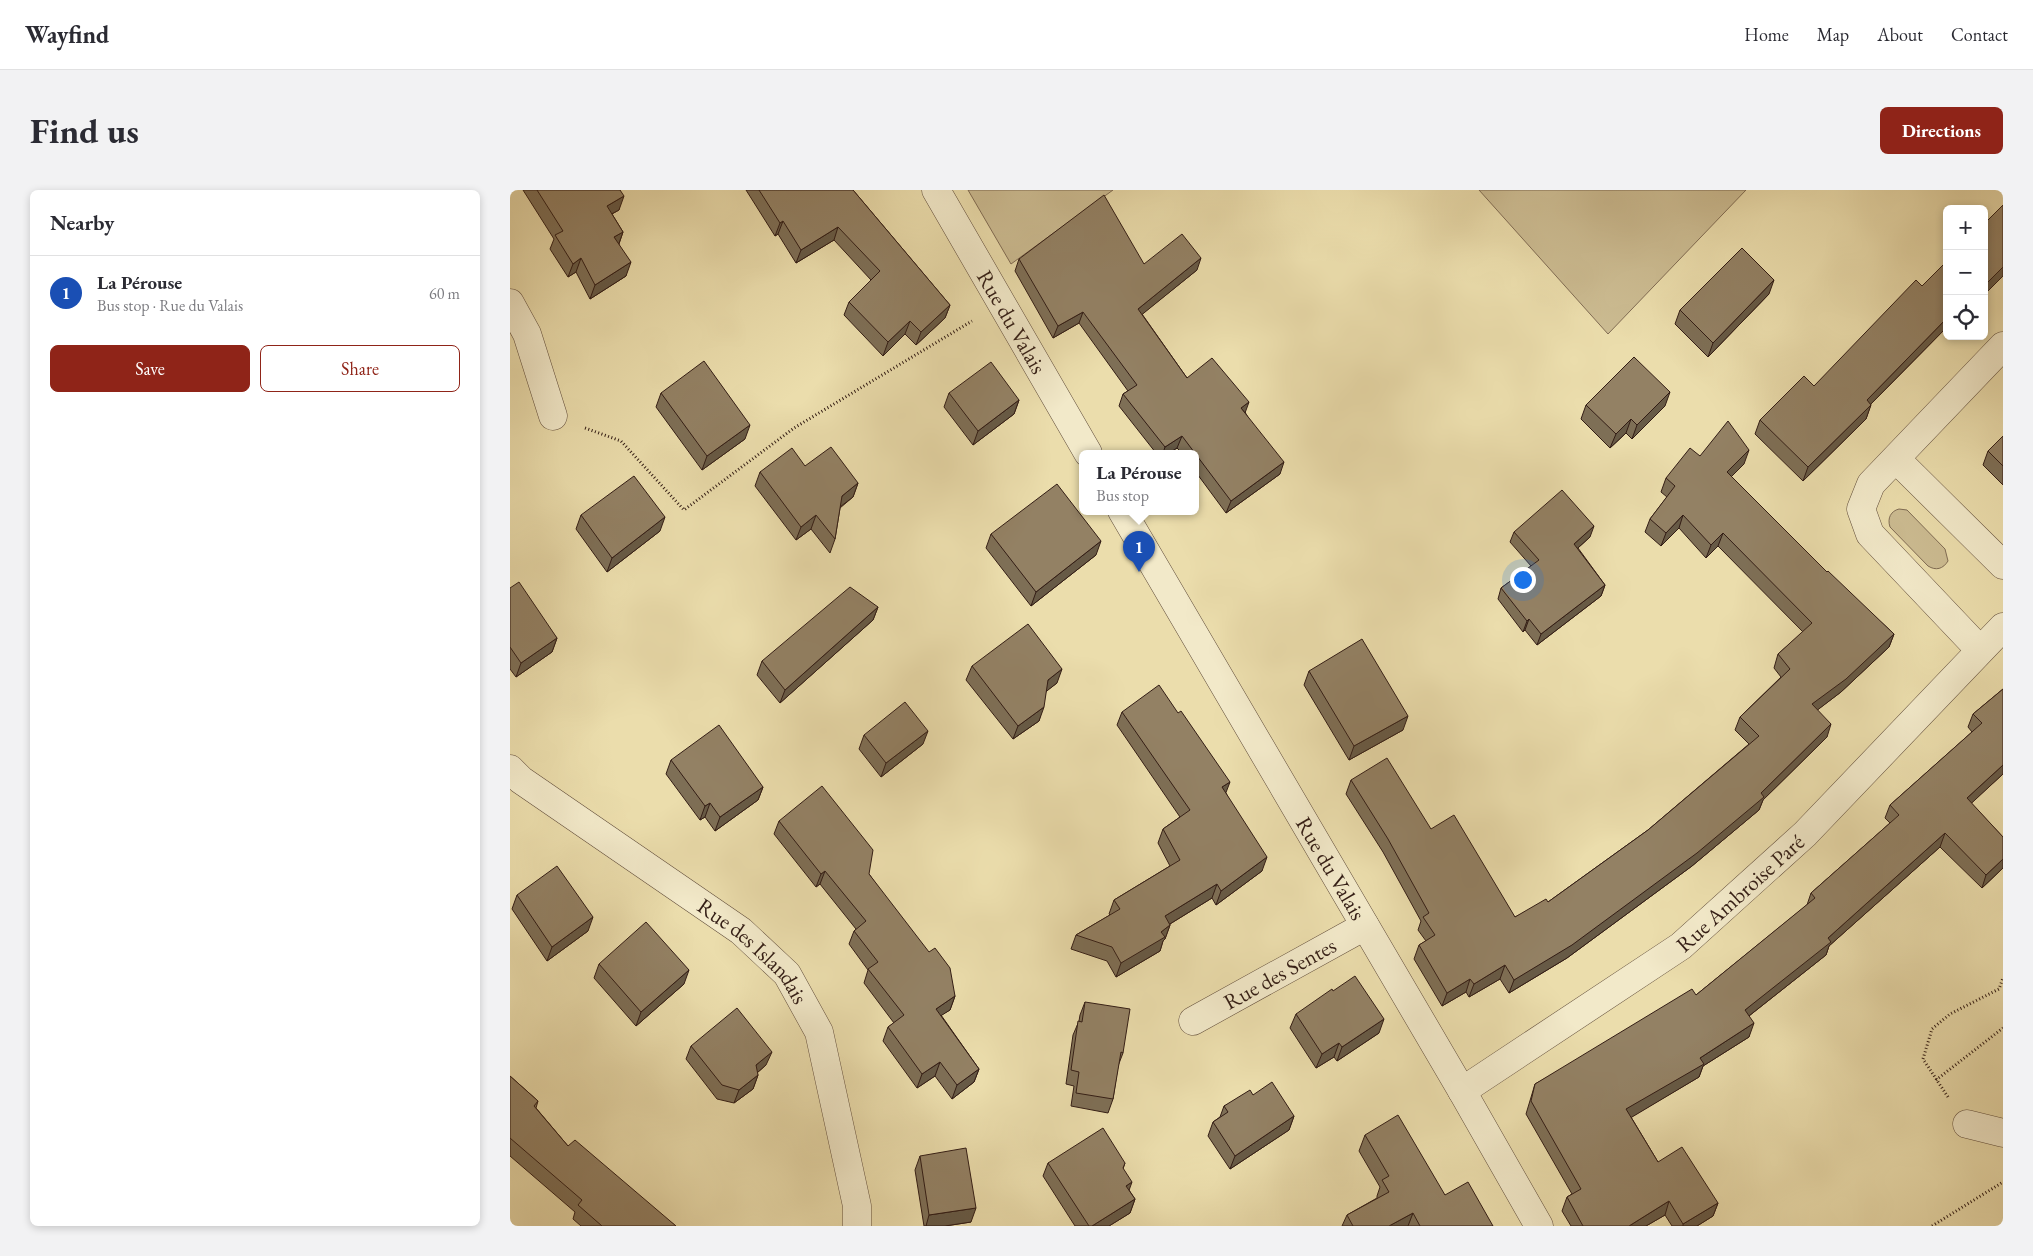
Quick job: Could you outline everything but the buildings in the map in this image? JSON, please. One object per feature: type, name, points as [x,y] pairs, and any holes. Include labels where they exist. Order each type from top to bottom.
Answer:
[{"type":"street","name":"Rue du Valais","points":[[936,190],[1086,450]]},
{"type":"street","points":[[510,303],[527,334],[553,416]]},
{"type":"street","points":[[1980,650],[1870,534],[1861,509],[1871,484],[2003,346]]},
{"type":"street","points":[[1896,459],[2003,565]]},
{"type":"street","name":"Rue du Valais","points":[[1124,515],[1539,1226]]},
{"type":"street","name":"Rue Ambroise Paré","points":[[1462,1091],[1681,946],[1804,834],[2003,627]]},
{"type":"street","name":"Rue des Islandais","points":[[510,769],[521,780],[741,931],[787,974],[819,1032],[857,1206],[857,1226]]},
{"type":"street","name":"Rue des Sentes","points":[[1193,1021],[1365,926]]},
{"type":"street","points":[[1967,1124],[2003,1133]]},
{"type":"path","points":[[553,416],[621,441],[684,510],[794,428],[1001,304]]},
{"type":"path","points":[[1967,1124],[1923,1059],[1932,1029],[1950,1014],[2000,988],[2003,978]]},
{"type":"path","points":[[1936,1080],[2003,1028]]},
{"type":"path","points":[[1932,1226],[2003,1182]]},
{"type":"shaded area","points":[[968,190],[1113,190],[1011,264]]},
{"type":"shaded area","points":[[1479,190],[1746,190],[1608,334]]},
{"type":"shaded area","points":[[1899,509],[1907,510],[1945,549],[1948,561],[1944,566],[1937,569],[1928,566],[1890,527],[1890,515]]},
{"type":"place","name":"La Pérouse","points":[[1139,572]]}]
